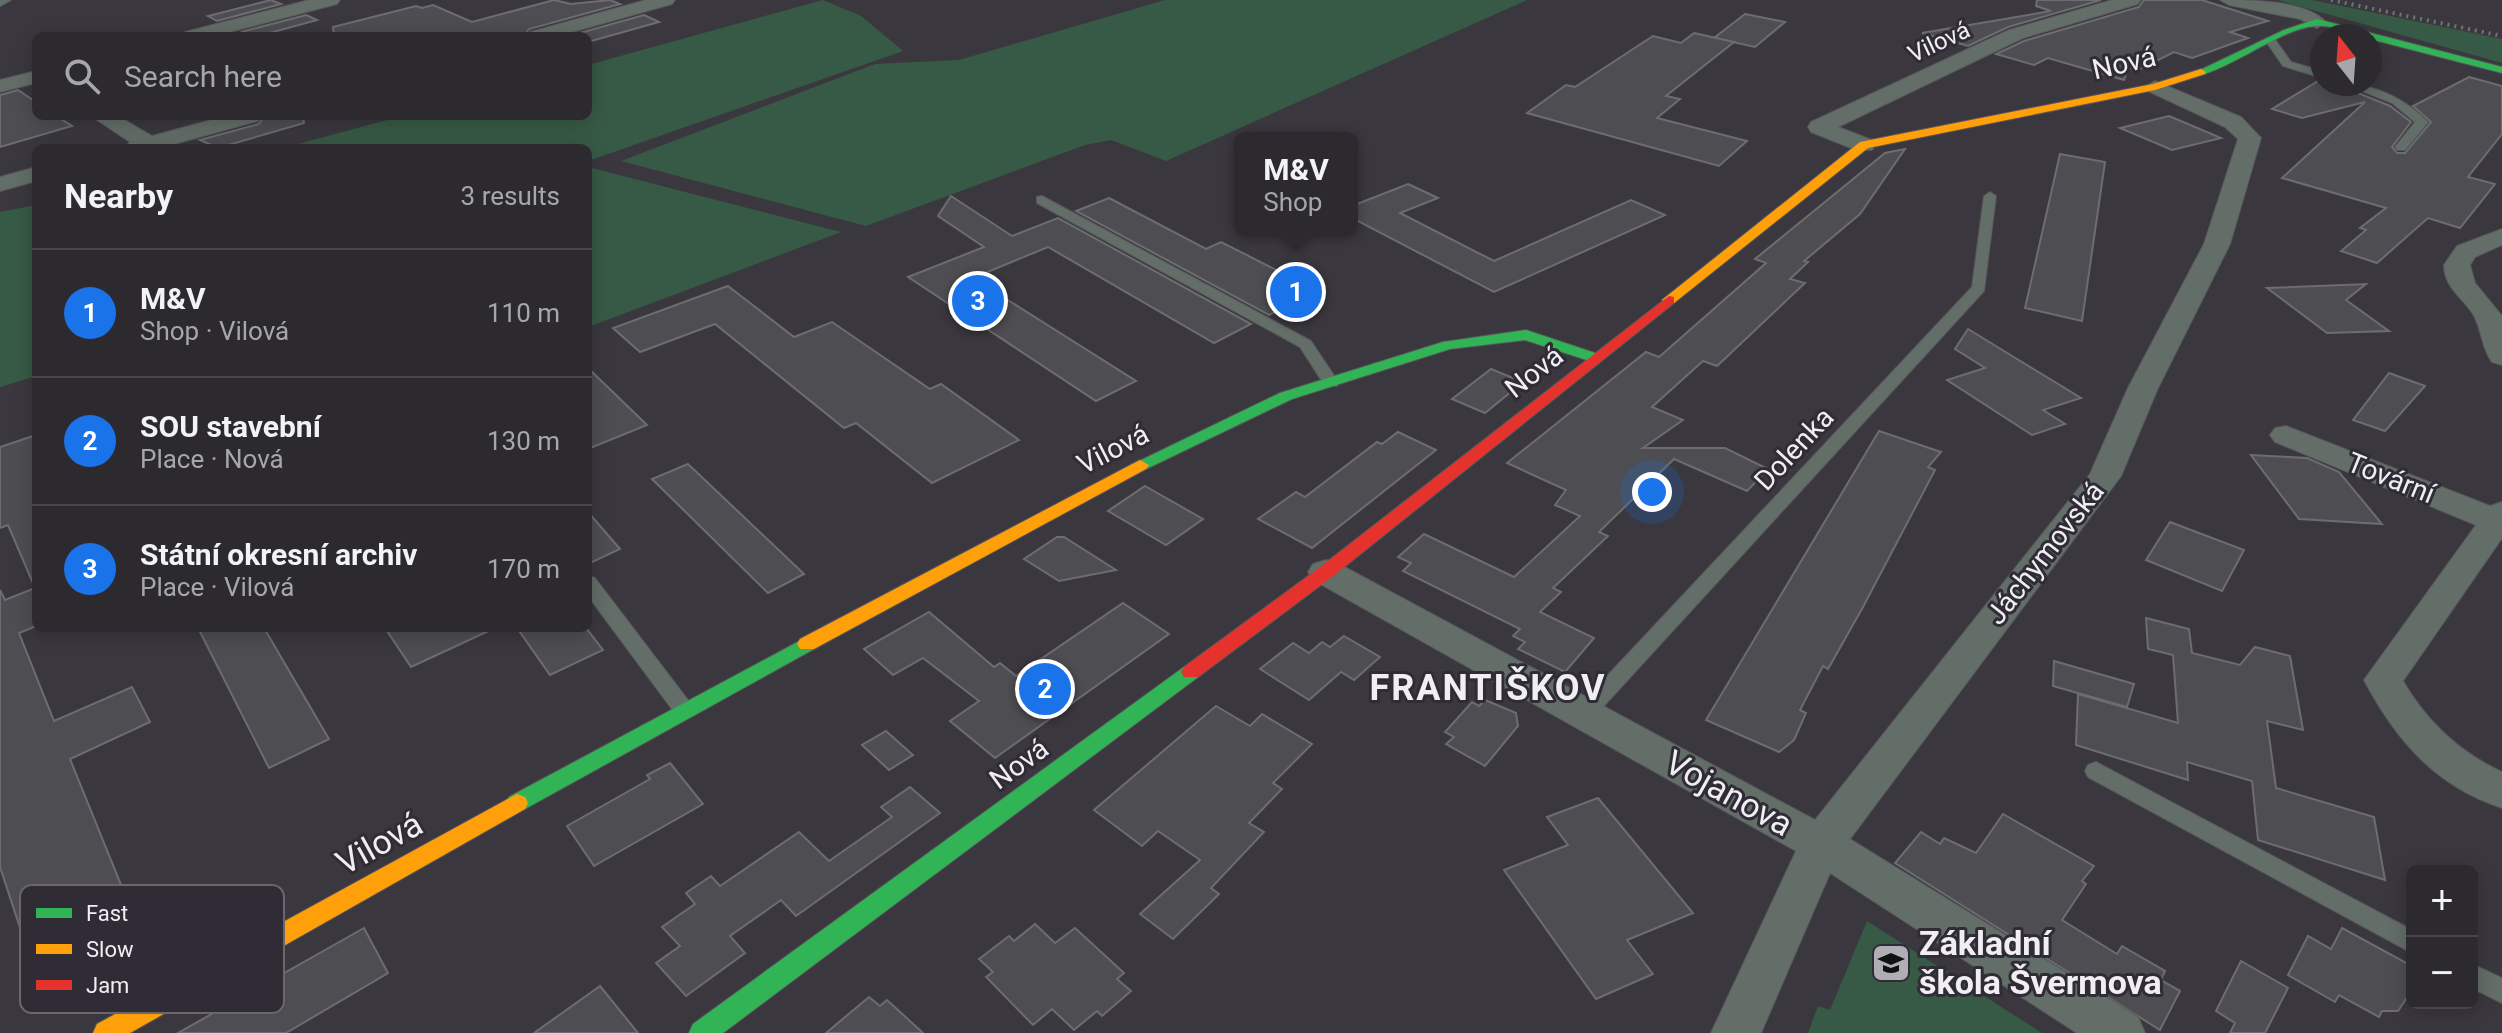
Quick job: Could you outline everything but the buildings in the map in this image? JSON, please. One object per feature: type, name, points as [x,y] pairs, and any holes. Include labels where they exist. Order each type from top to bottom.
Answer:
[{"type":"street","points":[[207,32],[331,0]]},
{"type":"street","name":"Vilová","points":[[1864,145],[1819,127],[2016,34],[2132,0]]},
{"type":"street","points":[[2229,0],[2312,18],[2502,70]]},
{"type":"street","points":[[2312,18],[2321,0]]},
{"type":"street","points":[[551,32],[657,1]]},
{"type":"street","name":"Nová","points":[[702,1033],[1326,572],[1864,145],[2155,87],[2231,62],[2312,18]]},
{"type":"street","points":[[0,86],[32,78]]},
{"type":"street","name":"Jáchymovská","points":[[1736,1033],[1821,844],[2105,476],[2143,388],[2217,244],[2250,138],[2233,122],[2155,87]]},
{"type":"street","points":[[107,120],[139,144]]},
{"type":"street","points":[[149,144],[236,120]]},
{"type":"street","points":[[0,184],[32,175]]},
{"type":"street","points":[[2502,237],[2469,248],[2458,260],[2456,269],[2461,284],[2493,312],[2502,356]]},
{"type":"street","name":"Vilová","points":[[284,934],[684,710],[1136,467],[1286,396],[1448,345],[1526,335],[1596,358]]},
{"type":"street","name":"Tovární","points":[[2286,435],[2499,517]]},
{"type":"street","points":[[2499,517],[2383,680],[2404,720],[2456,770],[2502,791]]},
{"type":"street","name":"Vojanova","points":[[1326,572],[1821,844],[2120,1033]]},
{"type":"street","name":"Vilová","points":[[106,1033],[142,1013]]},
{"type":"lane","points":[[2270,40],[2287,64],[2310,71]]},
{"type":"lane","points":[[2382,96],[2396,101],[2422,122],[2401,147]]},
{"type":"lane","name":"Dolenka","points":[[1584,714],[1979,288],[1990,196]]},
{"type":"lane","points":[[1042,200],[1306,344],[1331,383]]},
{"type":"lane","points":[[592,587],[684,710]]},
{"type":"lane","points":[[2096,771],[2406,939]]},
{"type":"lane","points":[[2478,978],[2502,991]]},
{"type":"green space","points":[[823,0],[861,16],[903,51],[592,160],[592,144],[298,144],[387,120],[592,120],[592,64]]},
{"type":"green space","points":[[1165,0],[1527,0],[1166,161],[1111,140],[1085,145],[866,226],[621,161],[875,64],[959,60]]},
{"type":"green space","points":[[2277,0],[2312,0],[2502,39],[2502,63],[2382,29],[2382,24],[2363,24]]},
{"type":"green space","points":[[592,168],[841,232],[592,325]]},
{"type":"green space","points":[[32,206],[32,377],[0,387],[0,212]]},
{"type":"green space","name":"Základní škola Švermova","points":[[1867,921],[2042,1033],[1808,1033],[1818,1006],[1830,1010]]},
{"type":"railway","points":[[2331,0],[2502,36]]},
{"type":"traffic: fast","points":[[2201,72],[2287,32],[2317,22],[2502,70]]},
{"type":"traffic: fast","points":[[1140,465],[1286,396],[1448,345],[1526,335],[1596,358]]},
{"type":"traffic: fast","points":[[517,803],[807,644]]},
{"type":"traffic: fast","points":[[702,1033],[1191,672]]},
{"type":"traffic: slow","points":[[1669,300],[1864,145],[2155,87],[2201,72]]},
{"type":"traffic: slow","points":[[807,644],[1140,465]]},
{"type":"traffic: slow","points":[[284,933],[517,803]]},
{"type":"traffic: slow","points":[[106,1033],[142,1013]]},
{"type":"traffic: jam","points":[[1191,672],[1326,572],[1669,300]]},
{"type":"place","name":"M&V","points":[[1296,292]]},
{"type":"place","name":"Státní okresní archiv","points":[[978,301]]},
{"type":"place","name":"SOU stavební","points":[[1045,689]]},
{"type":"place","name":"Základní škola Švermova","points":[[1891,963]]},
{"type":"district","name":"FRANTIŠKOV","points":[[1488,688]]}]
